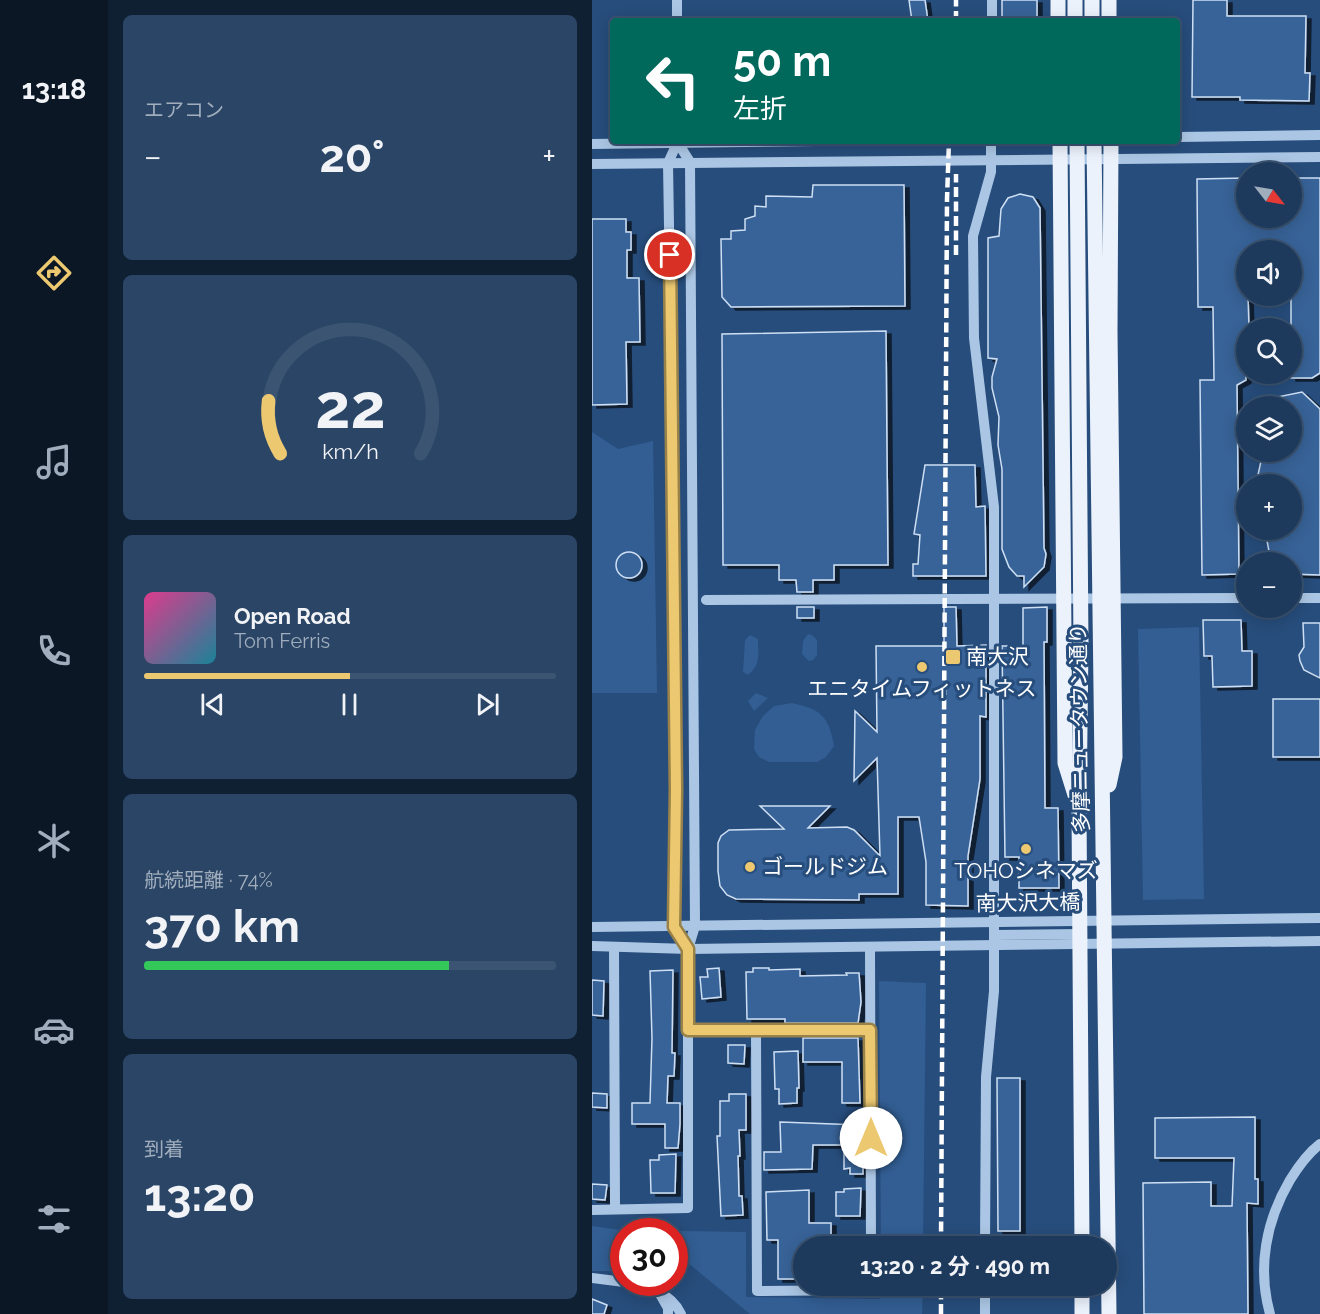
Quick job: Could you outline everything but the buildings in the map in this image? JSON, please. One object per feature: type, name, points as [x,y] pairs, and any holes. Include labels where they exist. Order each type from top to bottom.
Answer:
[{"type":"main road","points":[[1058,0],[1058,18]]},
{"type":"main road","points":[[1075,0],[1075,18]]},
{"type":"main road","points":[[1092,0],[1092,18]]},
{"type":"main road","points":[[1109,0],[1110,18]]},
{"type":"main road","points":[[1060,144],[1065,763],[1079,809]]},
{"type":"main road","name":"多摩ニュータウン通り","points":[[1077,144],[1082,1236]]},
{"type":"main road","name":"多摩ニュータウン通り","points":[[1094,144],[1109,1314]]},
{"type":"main road","points":[[1104,808],[1115,757],[1111,144]]},
{"type":"main road","points":[[1082,1296],[1082,1314]]},
{"type":"street","points":[[677,0],[677,18]]},
{"type":"street","points":[[992,0],[992,18]]},
{"type":"street","points":[[1180,137],[1320,135]]},
{"type":"street","points":[[592,144],[610,144]]},
{"type":"street","points":[[677,144],[668,163],[675,599],[674,927],[688,949]]},
{"type":"street","points":[[592,1210],[688,1208],[688,949],[696,926],[690,162],[679,144]]},
{"type":"street","points":[[985,1236],[986,1077],[994,991],[994,507],[974,338],[973,236],[991,172],[991,144]]},
{"type":"street","points":[[592,164],[1320,157]]},
{"type":"street","points":[[706,600],[1236,598]]},
{"type":"street","points":[[1302,598],[1320,598]]},
{"type":"street","name":"南大沢大橋","points":[[592,927],[1320,918]]},
{"type":"street","points":[[994,935],[1080,934]]},
{"type":"street","name":"南大沢大橋","points":[[592,946],[688,949],[1320,941]]},
{"type":"street","points":[[614,947],[615,1209]]},
{"type":"street","points":[[870,947],[871,1236]]},
{"type":"street","points":[[688,1030],[870,1030]]},
{"type":"street","points":[[756,1030],[757,1291],[793,1291]]},
{"type":"street","points":[[1270,1314],[1264,1286],[1267,1236],[1283,1192],[1297,1168],[1320,1144]]},
{"type":"street","points":[[592,1278],[610,1280]]},
{"type":"street","points":[[660,1296],[668,1308],[668,1314]]},
{"type":"street","points":[[664,1296],[676,1304],[681,1314]]},
{"type":"street","points":[[985,1296],[985,1314]]},
{"type":"shaded area","points":[[592,432],[618,449],[653,441],[657,693],[592,693]]},
{"type":"shaded area","points":[[1199,627],[1204,899],[1143,900],[1138,629]]},
{"type":"shaded area","points":[[808,634],[817,640],[817,655],[809,661],[802,654],[803,641]]},
{"type":"shaded area","points":[[750,635],[758,639],[758,654],[757,663],[748,675],[743,672],[745,640]]},
{"type":"shaded area","points":[[756,693],[768,698],[754,711],[748,701]]},
{"type":"shaded area","points":[[792,703],[816,711],[829,727],[834,746],[826,757],[817,762],[769,762],[759,757],[754,749],[755,730],[763,716],[774,706]]},
{"type":"shaded area","points":[[879,981],[926,983],[923,1236],[881,1236]]},
{"type":"shaded area","points":[[592,1226],[610,1229],[610,1271],[592,1271]]},
{"type":"shaded area","points":[[688,1231],[746,1232],[746,1297],[880,1299],[880,1296],[923,1296],[922,1314],[750,1314],[688,1263]]},
{"type":"railway","points":[[956,0],[956,18]]},
{"type":"railway","points":[[941,1236],[949,144]]},
{"type":"railway","points":[[956,174],[956,255]]},
{"type":"railway","points":[[941,1296],[941,1314]]},
{"type":"place","name":"南大沢","points":[[953,657]]},
{"type":"place","name":"エニタイムフィットネス","points":[[922,667]]},
{"type":"place","name":"TOHOシネマズ","points":[[1026,849]]},
{"type":"place","name":"ゴールドジム","points":[[750,867]]},
{"type":"route","points":[[670,255],[675,599],[676,891],[674,927],[688,949],[688,1030],[870,1030],[871,1138]]}]
